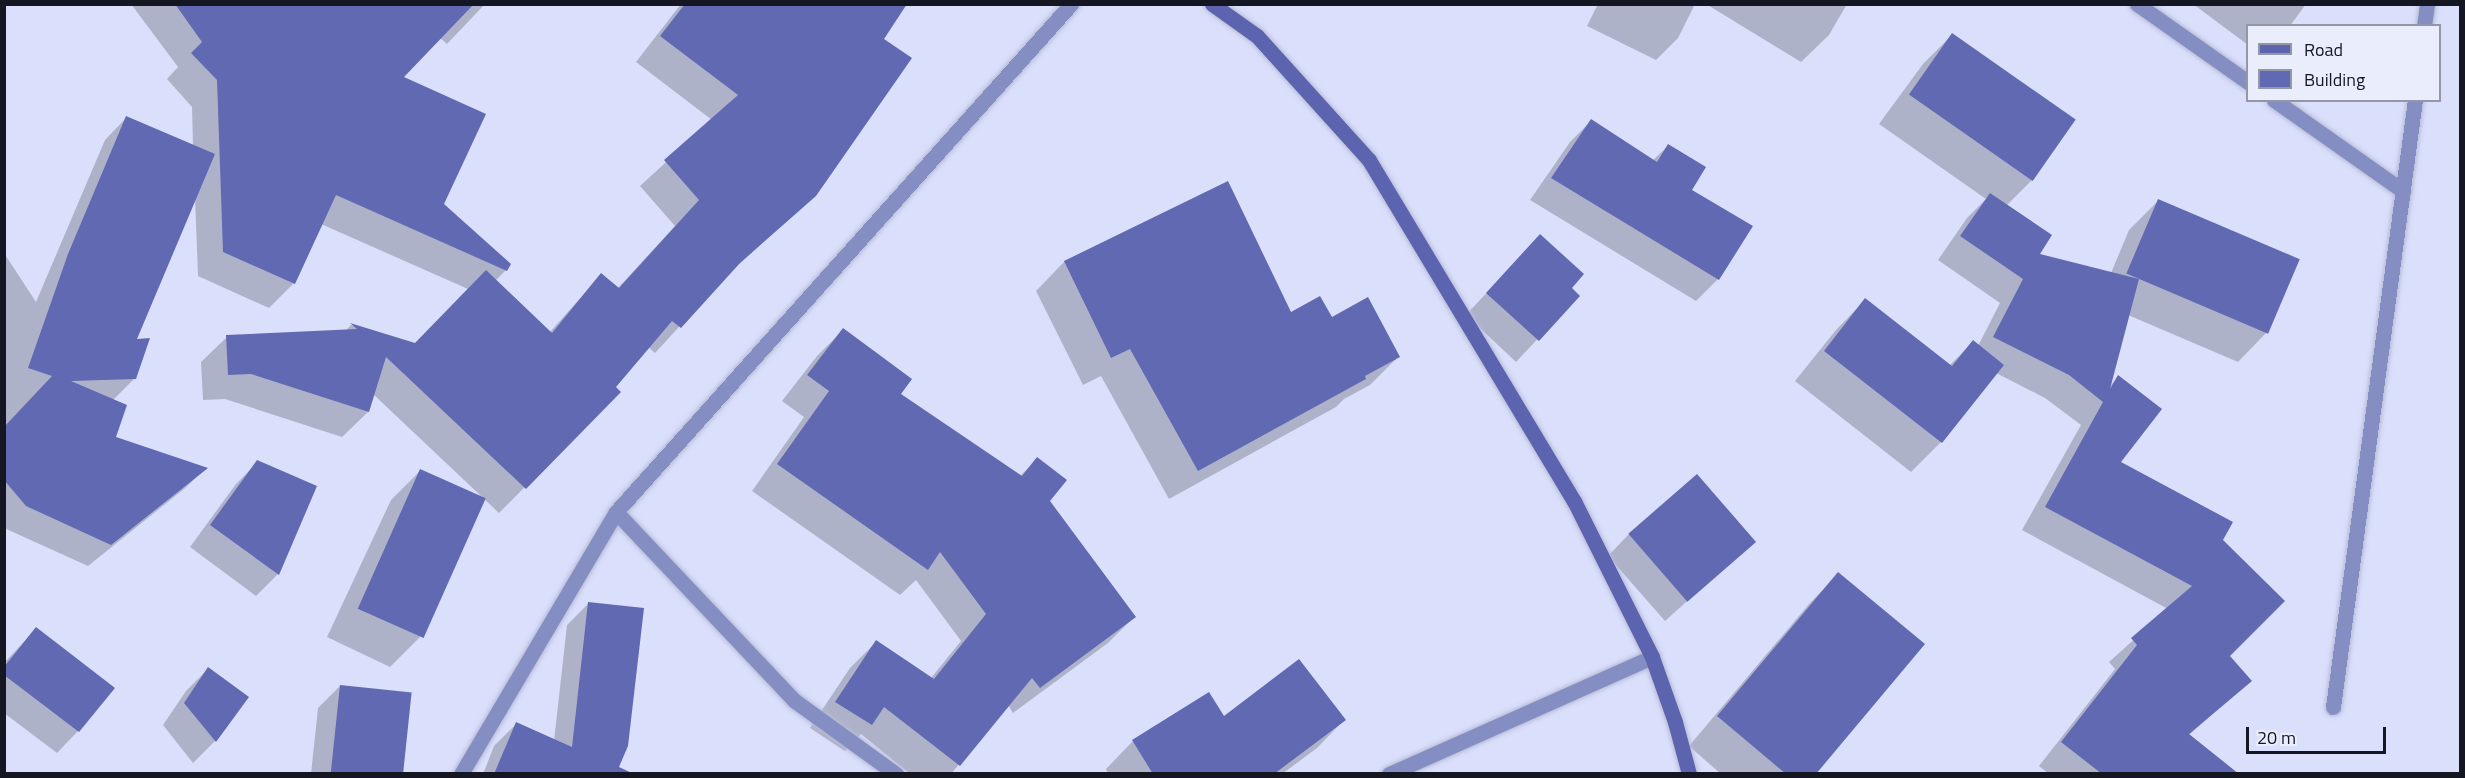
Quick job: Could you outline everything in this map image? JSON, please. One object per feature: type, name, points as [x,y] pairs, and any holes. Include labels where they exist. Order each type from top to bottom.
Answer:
[{"type":"street","points":[[461,774],[616,512],[1071,4]]},
{"type":"street","points":[[1212,4],[1257,36],[1369,160],[1574,501],[1652,657],[1675,722],[1689,774]]},
{"type":"street","points":[[2137,4],[2246,81]]},
{"type":"street","points":[[2424,24],[2427,4]]},
{"type":"street","points":[[2277,102],[2403,191]]},
{"type":"street","points":[[2333,707],[2415,102]]},
{"type":"street","points":[[616,512],[795,701],[896,774]]},
{"type":"street","points":[[1389,774],[1652,657]]},
{"type":"building","points":[[175,4],[474,4],[404,77],[486,114],[444,204],[511,264],[507,271],[336,195],[295,284],[223,252],[217,80],[191,53],[202,42]]},
{"type":"building","points":[[685,4],[907,4],[884,39],[912,58],[816,196],[740,263],[681,328],[672,321],[616,387],[621,392],[526,489],[386,357],[369,412],[251,374],[228,375],[226,335],[357,329],[350,323],[415,343],[486,270],[552,333],[601,273],[619,288],[699,200],[664,160],[738,95],[660,36]]},
{"type":"building","points":[[1952,33],[2076,120],[2033,181],[1909,94]]},
{"type":"building","points":[[126,116],[215,154],[137,339],[150,338],[136,379],[71,381],[127,405],[116,437],[208,468],[111,545],[26,506],[4,480],[4,427],[52,376],[28,368],[68,254]]},
{"type":"building","points":[[1591,119],[1657,162],[1668,144],[1706,167],[1692,190],[1753,226],[1719,280],[1551,178]]},
{"type":"building","points":[[1228,181],[1291,312],[1320,296],[1332,317],[1368,297],[1400,357],[1365,376],[1366,379],[1198,471],[1130,349],[1111,358],[1064,261]]},
{"type":"building","points":[[1990,193],[2052,235],[2040,254],[2139,279],[2110,389],[2118,375],[2162,409],[2121,462],[2233,522],[2223,540],[2285,601],[2230,656],[2252,681],[2189,734],[2239,774],[2102,774],[2061,742],[2137,645],[2131,638],[2192,586],[2045,507],[2103,402],[2069,375],[1993,337],[2023,279],[1960,236]]},
{"type":"building","points":[[2158,199],[2300,259],[2268,334],[2126,274]]},
{"type":"building","points":[[1540,234],[1584,274],[1572,288],[1580,296],[1539,341],[1486,293]]},
{"type":"building","points":[[1865,298],[1952,366],[1973,340],[2004,365],[1942,443],[1824,351]]},
{"type":"building","points":[[843,328],[912,379],[901,394],[1022,476],[1037,457],[1067,480],[1050,501],[1136,617],[1040,688],[1032,678],[960,766],[884,707],[872,725],[835,702],[876,640],[934,679],[986,614],[940,552],[928,570],[777,464],[829,391],[807,375]]},
{"type":"building","points":[[257,460],[317,486],[279,575],[210,525]]},
{"type":"building","points":[[420,469],[486,498],[424,638],[358,609]]},
{"type":"building","points":[[1697,474],[1756,542],[1687,602],[1628,534]]},
{"type":"building","points":[[1838,572],[1925,644],[1816,774],[1786,774],[1717,716]]},
{"type":"building","points":[[588,602],[644,608],[628,746],[619,767],[634,774],[494,774],[516,722],[572,747]]},
{"type":"building","points":[[36,627],[115,688],[79,732],[4,675],[4,667]]},
{"type":"building","points":[[1299,659],[1346,720],[1274,774],[1153,774],[1132,740],[1209,692],[1224,716]]},
{"type":"building","points":[[208,667],[249,697],[216,742],[184,703]]},
{"type":"building","points":[[340,685],[412,693],[403,774],[331,774]]}]
